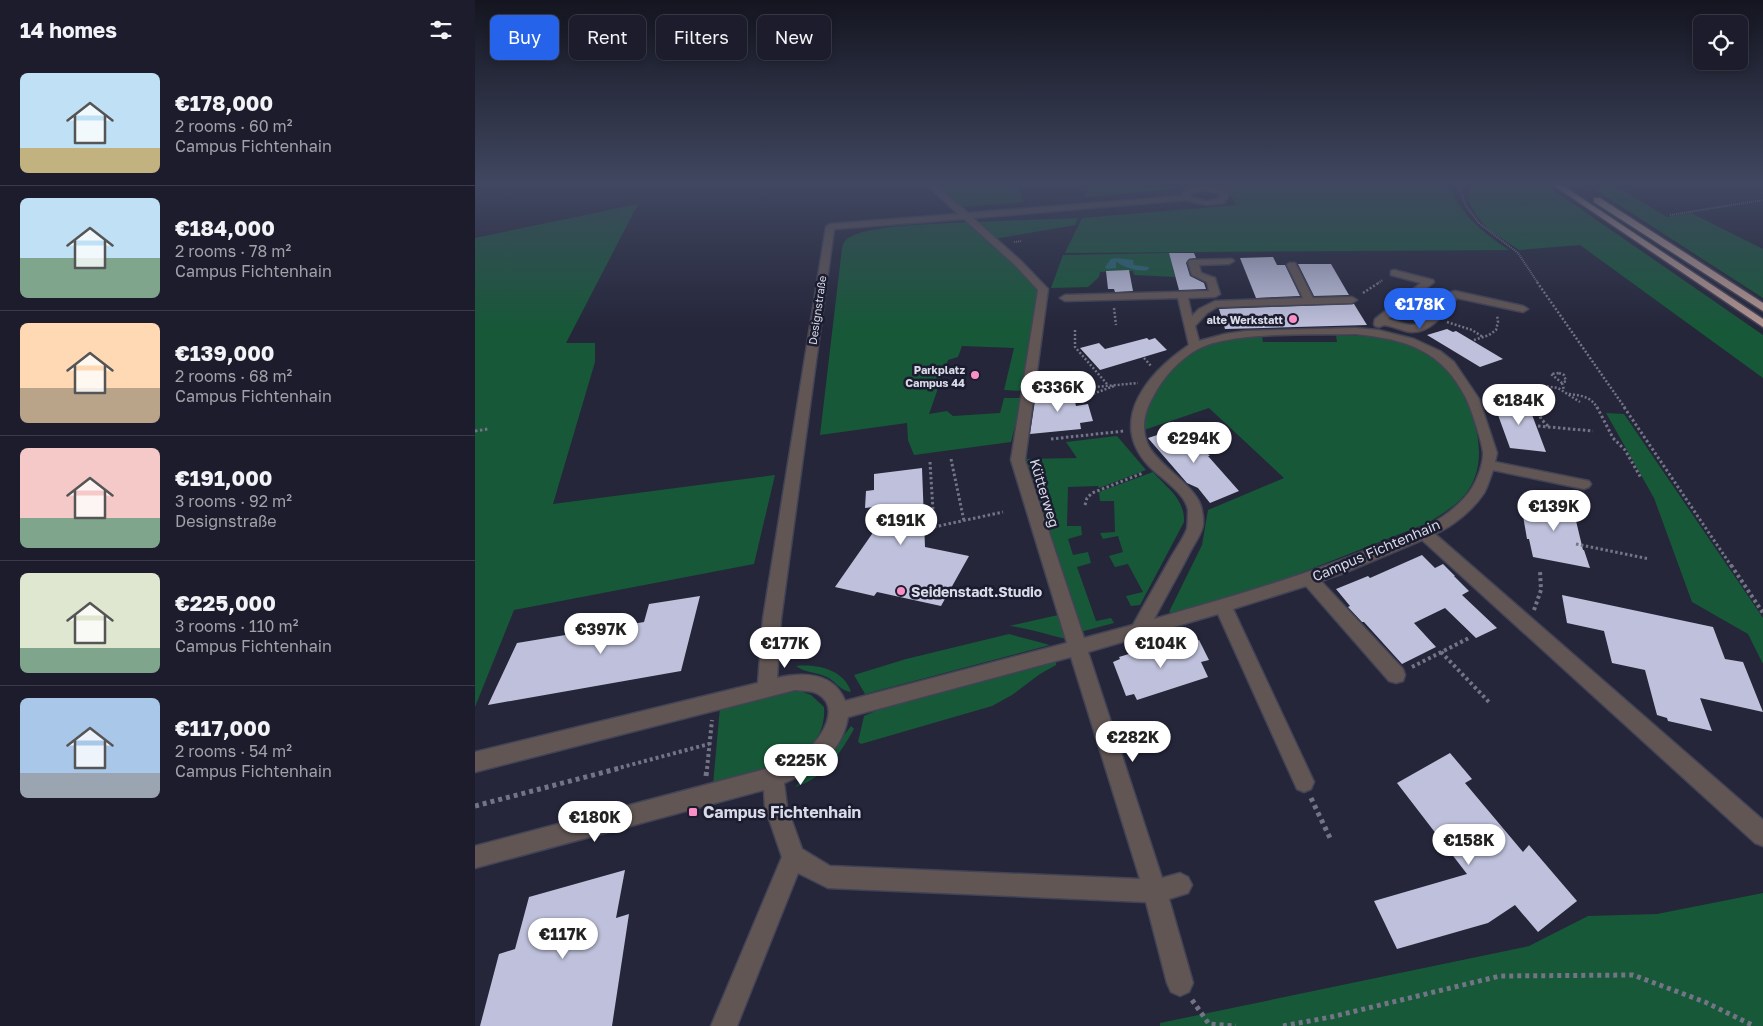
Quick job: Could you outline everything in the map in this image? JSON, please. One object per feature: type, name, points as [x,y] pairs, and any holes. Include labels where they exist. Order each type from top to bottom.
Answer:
[{"type":"highway","points":[[1628,233],[1763,324]]},
{"type":"highway","points":[[1648,233],[1763,308]]},
{"type":"street","name":"Designstraße","points":[[767,688],[772,620],[829,233]]},
{"type":"street","name":"Kütterweg","points":[[984,233],[1043,289],[1018,460],[1078,647]]},
{"type":"street","points":[[1065,298],[1215,294],[1211,280],[1197,276],[1193,262],[1229,261]]},
{"type":"street","points":[[1291,265],[1309,301]]},
{"type":"street","points":[[1379,327],[1429,282],[1394,273]]},
{"type":"street","points":[[1379,327],[1389,321],[1415,329],[1423,328],[1455,294],[1523,309]]},
{"type":"street","points":[[1182,295],[1195,346]]},
{"type":"street","points":[[1189,326],[1203,311],[1215,304],[1352,300]]},
{"type":"street","name":"Campus Fichtenhain","points":[[839,712],[1139,631],[1338,569],[1439,526],[1459,511],[1478,491],[1488,465],[1490,453],[1473,399],[1450,364],[1436,352],[1379,327],[1355,331],[1246,334],[1225,337],[1195,346],[1179,357],[1155,381],[1142,404],[1137,420],[1137,429]]},
{"type":"street","points":[[1137,429],[1142,448],[1181,488],[1195,508],[1195,528],[1139,631]]},
{"type":"street","points":[[1488,465],[1584,484]]},
{"type":"street","points":[[1424,533],[1763,835]]},
{"type":"street","points":[[1309,578],[1395,675]]},
{"type":"street","points":[[1223,606],[1304,782]]},
{"type":"street","points":[[1078,647],[1155,891],[1180,983]]},
{"type":"street","points":[[475,762],[795,682],[809,681],[830,690],[839,712],[837,724],[829,738],[815,756],[795,769],[773,777],[475,857]]},
{"type":"street","points":[[724,1026],[793,857],[776,807],[773,777]]},
{"type":"street","points":[[793,857],[828,877],[1155,891],[1180,885]]},
{"type":"path","points":[[1492,233],[1518,253],[1551,304],[1665,465],[1763,613]]},
{"type":"path","points":[[1352,300],[1394,273]]},
{"type":"path","points":[[1474,340],[1497,331],[1499,327],[1497,315],[1501,304]]},
{"type":"path","points":[[1433,317],[1471,330],[1483,338]]},
{"type":"path","points":[[1075,330],[1075,347],[1107,385]]},
{"type":"path","points":[[1562,383],[1566,381],[1564,375],[1559,373],[1551,374],[1562,383],[1565,391]]},
{"type":"path","points":[[1027,394],[1155,381]]},
{"type":"path","points":[[1082,398],[1119,384]]},
{"type":"path","points":[[1549,427],[1540,417],[1536,394],[1543,386],[1551,386],[1565,391],[1579,402]]},
{"type":"path","points":[[1569,394],[1581,395],[1595,403],[1613,438],[1625,450],[1641,478]]},
{"type":"path","points":[[1538,426],[1593,431]]},
{"type":"path","points":[[475,431],[489,429]]},
{"type":"path","points":[[1051,438],[1137,429]]},
{"type":"path","points":[[951,459],[963,520]]},
{"type":"path","points":[[930,462],[934,527]]},
{"type":"path","points":[[1085,505],[1087,498],[1092,493],[1159,467]]},
{"type":"path","points":[[916,533],[963,520],[1003,512]]},
{"type":"path","points":[[1575,544],[1649,558]]},
{"type":"path","points":[[1524,624],[1531,618],[1541,590],[1540,570]]},
{"type":"path","points":[[1395,675],[1469,638]]},
{"type":"path","points":[[1441,652],[1489,702]]},
{"type":"path","points":[[475,806],[709,744],[705,794]]},
{"type":"path","points":[[1304,782],[1329,838]]},
{"type":"path","points":[[1283,1026],[1331,1017],[1500,976],[1633,975],[1705,1002],[1754,1026]]},
{"type":"path","points":[[1180,983],[1209,1024],[1236,1026]]},
{"type":"shaded area","points":[[500,233],[623,233],[566,343],[595,343],[595,362],[553,504],[775,475],[754,564],[514,610],[475,707],[475,238]]},
{"type":"shaded area","points":[[860,233],[980,233],[1029,277],[1039,289],[1022,391],[1004,390],[1014,348],[962,346],[958,357],[948,360],[929,414],[947,411],[953,416],[1000,413],[1004,398],[1022,398],[1011,442],[914,455],[908,440],[907,423],[820,435],[842,248],[844,242],[853,235]]},
{"type":"shaded area","points":[[988,233],[1029,233],[994,239]]},
{"type":"shaded area","points":[[1075,233],[1485,233],[1509,250],[1065,253]]},
{"type":"shaded area","points":[[1494,233],[1615,233],[1763,335],[1763,378],[1580,245],[1519,250]]},
{"type":"shaded area","points":[[1662,233],[1731,233],[1763,249],[1763,298]]},
{"type":"shaded area","points":[[1169,253],[1175,277],[1134,275],[1133,271],[1100,272],[1099,277],[1088,287],[1051,288],[1063,255]]},
{"type":"shaded area","points":[[1111,259],[1133,260],[1134,265],[1149,267],[1148,270],[1136,270],[1116,262],[1116,268],[1107,269],[1105,267]]},
{"type":"shaded area","points":[[1336,335],[1373,337],[1398,341],[1431,356],[1444,367],[1465,399],[1473,417],[1478,436],[1479,455],[1476,473],[1469,489],[1456,504],[1428,523],[1275,583],[1177,616],[1169,612],[1202,545],[1208,510],[1284,478],[1209,408],[1144,430],[1149,403],[1160,383],[1186,358],[1206,346],[1221,340],[1262,336],[1263,342],[1337,342]]},
{"type":"shaded area","points":[[1606,413],[1624,414],[1763,618],[1763,664],[1748,634],[1692,602],[1654,498]]},
{"type":"shaded area","points":[[1117,436],[1146,470],[1099,488],[1098,486],[1068,487],[1067,526],[1081,526],[1082,535],[1068,539],[1073,555],[1088,552],[1091,563],[1077,567],[1096,621],[1111,618],[1114,623],[1080,632],[1024,459],[1077,458],[1066,442]]},
{"type":"shaded area","points":[[1153,472],[1178,500],[1184,514],[1184,522],[1140,605],[1131,606],[1126,596],[1143,592],[1128,564],[1115,567],[1109,556],[1123,552],[1118,536],[1103,539],[1100,533],[1115,532],[1114,501],[1100,501],[1099,492]]},
{"type":"shaded area","points":[[1058,615],[1072,640],[1025,628],[1009,626]]},
{"type":"shaded area","points":[[1009,634],[1050,645],[865,694],[854,675],[906,659]]},
{"type":"shaded area","points":[[1056,662],[1056,665],[1040,674],[1012,695],[992,706],[861,744],[858,742],[864,716],[882,708]]},
{"type":"shaded area","points":[[796,666],[820,667],[836,673],[847,684],[851,692],[841,688],[827,677]]},
{"type":"shaded area","points":[[800,691],[811,695],[824,707],[822,727],[814,742],[802,754],[786,763],[749,776],[713,785],[720,707],[781,693]]},
{"type":"shaded area","points":[[851,726],[854,729],[830,764],[814,778],[795,787],[828,756]]},
{"type":"shaded area","points":[[1763,893],[1763,1026],[1160,1026],[1160,1023],[1529,946],[1588,916],[1657,914]]},
{"type":"building","points":[[1169,253],[1194,253],[1196,258],[1189,259],[1186,263],[1190,276],[1204,283],[1206,289],[1179,290]]},
{"type":"building","points":[[1273,257],[1277,265],[1285,265],[1300,296],[1256,298],[1240,258]]},
{"type":"building","points":[[1298,264],[1331,264],[1349,295],[1314,296]]},
{"type":"building","points":[[1129,270],[1133,291],[1115,292],[1114,289],[1108,289],[1106,271]]},
{"type":"building","name":"alte Werkstatt","points":[[1354,304],[1367,325],[1225,329],[1219,309]]},
{"type":"building","points":[[1447,329],[1453,332],[1456,331],[1503,359],[1480,367],[1427,335]]},
{"type":"building","points":[[1147,338],[1149,340],[1155,338],[1167,350],[1100,370],[1080,348],[1099,343],[1105,349]]},
{"type":"building","points":[[1072,390],[1076,406],[1088,404],[1093,421],[1080,423],[1081,429],[1030,434],[1036,394]]},
{"type":"building","points":[[1496,400],[1522,402],[1526,412],[1531,412],[1546,452],[1510,448],[1494,404],[1498,404]]},
{"type":"building","points":[[1182,427],[1210,456],[1208,456],[1239,491],[1210,503],[1198,488],[1187,483],[1148,438]]},
{"type":"building","points":[[922,468],[925,547],[969,556],[941,606],[877,592],[874,596],[835,587],[872,534],[874,507],[865,508],[866,491],[874,490],[874,474]]},
{"type":"building","points":[[1534,497],[1572,504],[1583,550],[1590,568],[1533,557],[1529,539],[1527,539],[1521,504],[1535,507]]},
{"type":"building","points":[[1422,555],[1435,568],[1443,564],[1469,591],[1462,595],[1497,628],[1476,638],[1445,608],[1414,623],[1436,647],[1402,664],[1348,607],[1350,606],[1336,589],[1368,576],[1370,578]]},
{"type":"building","points":[[1562,595],[1713,627],[1725,659],[1743,662],[1763,712],[1700,698],[1712,731],[1668,721],[1667,718],[1657,715],[1645,670],[1612,663],[1604,631],[1567,623]]},
{"type":"building","points":[[700,596],[681,671],[488,705],[517,643],[644,622],[649,604]]},
{"type":"building","points":[[1199,640],[1209,660],[1201,662],[1208,677],[1137,700],[1134,694],[1126,696],[1113,662],[1120,659],[1119,657],[1142,650],[1144,654]]},
{"type":"building","points":[[1450,753],[1472,779],[1465,783],[1523,852],[1529,845],[1577,901],[1538,932],[1515,905],[1488,923],[1397,949],[1374,901],[1467,874],[1397,783]]},
{"type":"building","points":[[625,870],[616,918],[629,914],[612,1026],[480,1026],[499,954],[515,949],[529,897]]},
{"type":"place","name":"alte Werkstatt","points":[[1293,319]]},
{"type":"place","name":"Parkplatz Campus 44","points":[[975,375]]},
{"type":"place","name":"Seidenstadt.Studio","points":[[901,591]]},
{"type":"place","name":"Campus Fichtenhain","points":[[693,812]]}]
